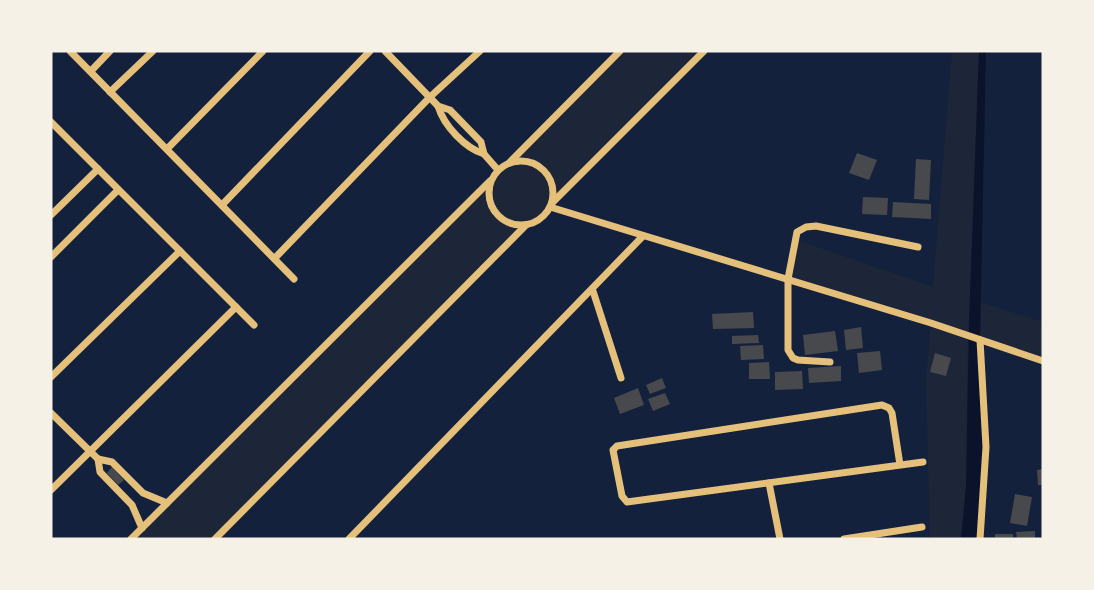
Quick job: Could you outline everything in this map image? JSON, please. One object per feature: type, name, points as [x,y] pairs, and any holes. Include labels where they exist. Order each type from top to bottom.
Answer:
[{"type":"street","points":[[70,51],[294,279]]},
{"type":"street","points":[[91,71],[110,51]]},
{"type":"street","points":[[110,92],[153,51]]},
{"type":"street","points":[[167,149],[263,51]]},
{"type":"street","points":[[222,205],[370,51]]},
{"type":"street","points":[[385,51],[438,106],[442,118],[473,151],[484,154]]},
{"type":"street","points":[[275,258],[430,97],[480,51]]},
{"type":"street","points":[[131,539],[620,51]]},
{"type":"street","points":[[215,539],[526,225],[542,217],[704,51]]},
{"type":"street","points":[[438,106],[450,110],[481,142],[484,154],[498,170]]},
{"type":"street","points":[[51,122],[254,325]]},
{"type":"street","points":[[510,162],[526,161],[540,167],[551,179],[551,205]]},
{"type":"street","points":[[51,215],[98,169]]},
{"type":"street","points":[[490,181],[488,194],[494,212],[508,223],[526,225]]},
{"type":"street","points":[[51,257],[118,190]]},
{"type":"street","points":[[551,205],[1043,361]]},
{"type":"street","points":[[830,362],[798,360],[790,355],[788,279],[795,235],[810,226],[918,247]]},
{"type":"street","points":[[349,539],[643,236]]},
{"type":"street","points":[[51,377],[180,251]]},
{"type":"street","points":[[593,290],[621,378]]},
{"type":"street","points":[[51,490],[236,307]]},
{"type":"street","points":[[980,340],[986,447],[980,539]]},
{"type":"street","points":[[900,465],[892,413],[882,405],[617,446],[612,450],[622,496],[627,502],[923,462]]},
{"type":"street","points":[[51,413],[98,459],[112,462],[143,493],[167,503]]},
{"type":"street","points":[[98,459],[100,472],[132,505],[142,528]]},
{"type":"street","points":[[769,483],[779,539]]},
{"type":"street","points":[[132,505],[143,493]]},
{"type":"street","points":[[844,539],[922,527]]},
{"type":"shaded area","points":[[620,51],[704,51],[542,217],[526,225],[215,539],[131,539],[491,181],[498,170],[510,162]]},
{"type":"shaded area","points":[[952,51],[979,51],[970,299],[1043,322],[1043,361],[968,336],[966,486],[961,539],[930,539],[926,379],[931,323],[790,280],[794,239],[933,287]]},
{"type":"shaded area","points":[[979,51],[986,51],[980,340],[986,447],[980,539],[961,539],[966,486]]},
{"type":"building","points":[[857,153],[877,160],[869,180],[849,173]]},
{"type":"building","points":[[916,159],[931,160],[929,200],[914,199]]},
{"type":"building","points":[[863,197],[888,198],[887,215],[862,214]]},
{"type":"building","points":[[893,202],[931,204],[931,219],[892,217]]},
{"type":"building","points":[[753,312],[754,328],[713,329],[712,314]]},
{"type":"building","points":[[861,327],[863,348],[846,350],[844,330]]},
{"type":"building","points":[[835,331],[838,351],[805,355],[803,335]]},
{"type":"building","points":[[758,335],[759,343],[732,344],[732,336]]},
{"type":"building","points":[[763,345],[764,359],[741,360],[740,346]]},
{"type":"building","points":[[880,351],[882,370],[859,373],[857,353]]},
{"type":"building","points":[[935,353],[951,358],[946,376],[930,372]]},
{"type":"building","points":[[769,362],[770,379],[749,379],[749,363]]},
{"type":"building","points":[[841,366],[841,381],[809,383],[808,368]]},
{"type":"building","points":[[802,371],[803,389],[775,390],[775,372]]},
{"type":"building","points":[[662,378],[666,388],[650,394],[646,385]]},
{"type":"building","points":[[638,388],[644,405],[620,414],[614,398]]},
{"type":"building","points":[[665,393],[670,404],[653,411],[648,399]]},
{"type":"building","points":[[112,467],[124,480],[118,485],[107,473]]},
{"type":"building","points":[[1043,469],[1043,485],[1038,485],[1037,470]]},
{"type":"building","points":[[1015,494],[1032,497],[1027,526],[1010,523]]},
{"type":"building","points":[[1035,531],[1035,539],[1017,539],[1016,532]]},
{"type":"building","points":[[995,534],[1013,534],[1013,539],[995,539]]}]
